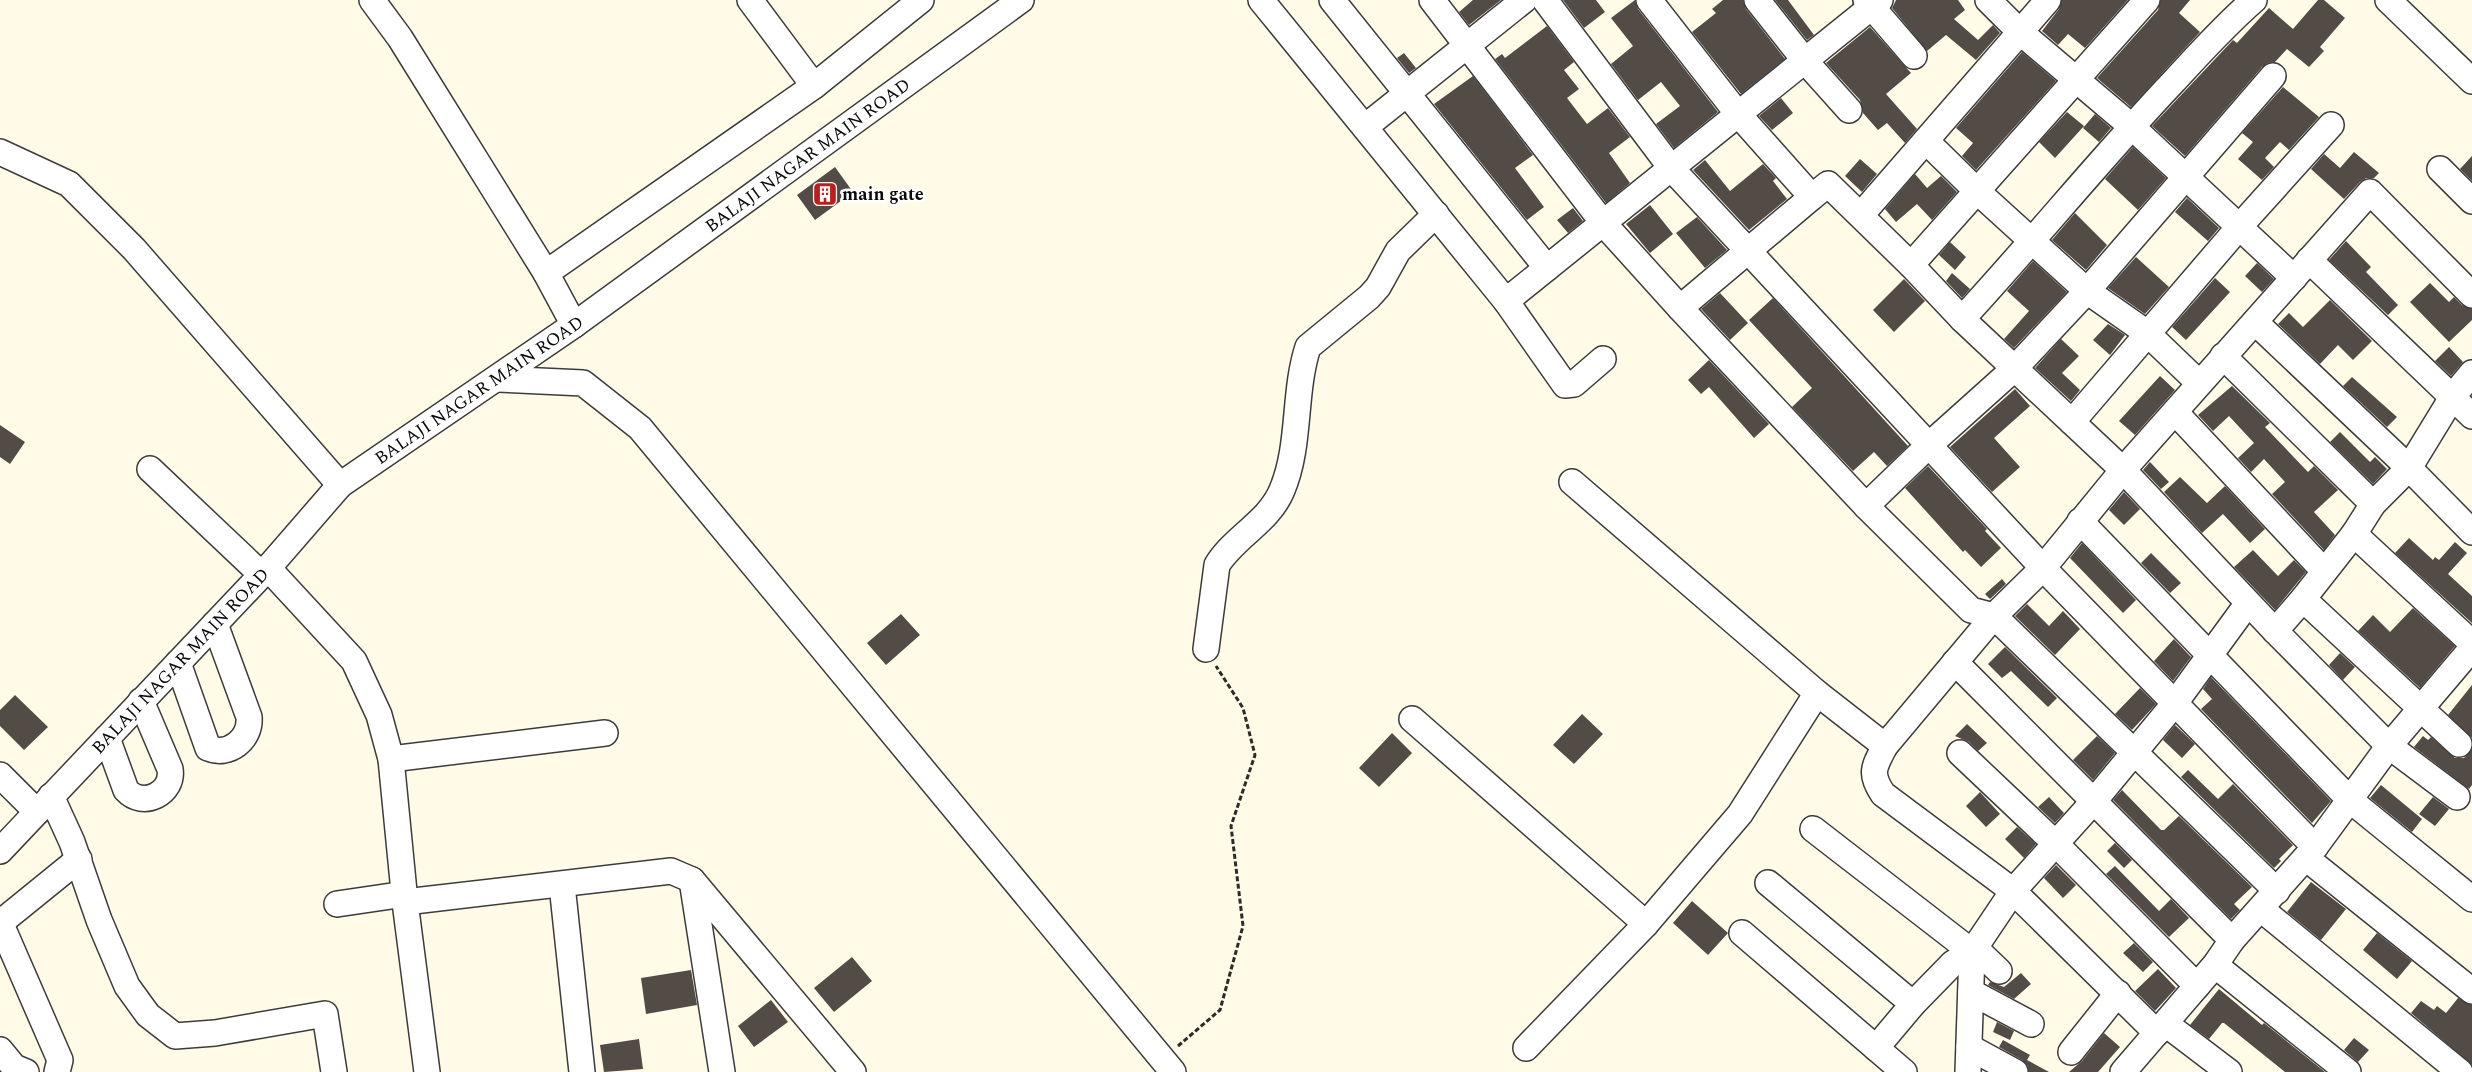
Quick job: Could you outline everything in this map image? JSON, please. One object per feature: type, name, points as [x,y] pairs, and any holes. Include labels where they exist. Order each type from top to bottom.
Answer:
[{"type":"street","points":[[372,0],[400,38],[546,273],[574,325]]},
{"type":"street","points":[[750,0],[814,86]]},
{"type":"street","points":[[546,273],[814,86],[921,0]]},
{"type":"street","name":"BALAJI NAGAR MAIN ROAD","points":[[0,850],[265,571],[340,485],[574,325],[1021,0]]},
{"type":"street","points":[[1261,0],[1506,301],[1565,385],[1574,384],[1603,359]]},
{"type":"street","points":[[1332,0],[1547,268]]},
{"type":"street","points":[[1432,0],[1604,224],[1866,506],[1972,610],[1994,616],[2134,751],[2269,900],[2460,1072]]},
{"type":"street","points":[[1365,127],[1524,0]]},
{"type":"street","points":[[1545,0],[1672,169],[1928,446],[2043,568],[2175,703],[2311,852],[2472,991]]},
{"type":"street","points":[[1649,0],[1738,114],[1812,196]]},
{"type":"street","points":[[1757,0],[1806,62],[1849,110]]},
{"type":"street","points":[[1988,0],[2020,32],[2131,126],[2240,226],[2302,269],[2453,396],[2472,416]]},
{"type":"street","points":[[1861,215],[2048,0]]},
{"type":"street","points":[[1911,265],[2148,0]]},
{"type":"street","points":[[1962,319],[2032,242],[2131,126],[2232,20],[2254,0]]},
{"type":"street","points":[[2388,0],[2472,81]]},
{"type":"street","points":[[1506,301],[1604,224],[1738,114],[1806,62],[1872,2],[1914,56]]},
{"type":"street","points":[[1866,506],[1928,446],[2015,368],[2087,291],[2273,76]]},
{"type":"street","points":[[2072,422],[2240,226],[2331,126]]},
{"type":"street","points":[[1926,141],[1978,192],[2087,291],[2147,333],[2200,383]]},
{"type":"street","points":[[0,152],[69,184],[134,249],[340,485]]},
{"type":"street","points":[[2440,169],[2472,201]]},
{"type":"street","points":[[1680,308],[1828,184],[1911,265],[1962,319],[2123,470],[2248,603],[2389,746],[2457,797]]},
{"type":"street","points":[[2230,1072],[2162,1028],[2118,993],[2014,891],[1939,838],[1882,794],[1875,782],[1873,769],[1885,746],[1954,662],[1994,616],[2043,568],[2080,520],[2123,470],[2370,192],[2472,295]]},
{"type":"street","points":[[1206,649],[1217,565],[1223,555],[1272,508],[1282,492],[1289,469],[1308,347],[1369,297],[1378,287],[1398,251],[1436,214]]},
{"type":"street","points":[[2255,322],[2409,468],[2472,532]]},
{"type":"street","points":[[2223,356],[2373,504]]},
{"type":"street","points":[[2275,631],[2304,599],[2354,534],[2373,504],[2409,468],[2453,396],[2472,374]]},
{"type":"street","points":[[498,378],[583,383],[640,428],[1165,1068]]},
{"type":"street","points":[[2175,412],[2324,571]]},
{"type":"street","points":[[150,469],[265,571],[354,661],[379,715],[391,760],[405,898],[427,1072]]},
{"type":"street","points":[[1572,482],[1817,693],[1885,746]]},
{"type":"street","points":[[2080,520],[2350,800],[2472,899]]},
{"type":"street","points":[[2354,534],[2472,643]]},
{"type":"street","points":[[2304,599],[2421,711],[2459,744]]},
{"type":"street","points":[[1876,1048],[1913,1004],[1953,963],[1973,950],[2014,891],[2094,801],[2175,703],[2248,603]]},
{"type":"street","points":[[178,663],[208,748],[216,752],[232,748],[246,736],[250,726],[249,717],[215,624]]},
{"type":"street","points":[[2123,1072],[2215,965],[2232,940],[2311,852],[2389,746],[2421,711],[2472,648]]},
{"type":"street","points":[[1954,662],[2232,940]]},
{"type":"street","points":[[1526,1048],[1646,924],[1740,814],[1817,693]]},
{"type":"street","points":[[106,738],[126,790],[132,797],[140,800],[156,796],[167,787],[171,777],[170,769],[141,702]]},
{"type":"street","points":[[1412,719],[1646,924]]},
{"type":"street","points":[[391,760],[605,733]]},
{"type":"street","points":[[1960,753],[2056,844],[2197,986]]},
{"type":"street","points":[[0,775],[44,804],[79,859],[99,920],[127,986],[148,1015],[175,1036],[215,1033],[325,1014],[334,1072]]},
{"type":"street","points":[[1813,829],[2000,971]]},
{"type":"street","points":[[57,1072],[60,1060],[0,923],[79,859]]},
{"type":"street","points":[[338,904],[562,885],[671,871],[692,880],[853,1072]]},
{"type":"street","points":[[692,880],[722,1072]]},
{"type":"street","points":[[1768,883],[1913,1004]]},
{"type":"street","points":[[562,885],[582,1072]]},
{"type":"street","points":[[1742,933],[1904,1072]]},
{"type":"street","points":[[1968,1072],[1973,950]]},
{"type":"street","points":[[2215,965],[2348,1072]]},
{"type":"street","points":[[1970,992],[2031,1024]]},
{"type":"street","points":[[2071,1052],[2118,993]]},
{"type":"street","points":[[1969,1047],[2015,1072]]},
{"type":"street","points":[[0,1050],[14,1067],[26,1072]]},
{"type":"path","points":[[1165,1068],[1220,1010],[1243,926],[1230,826],[1255,755],[1243,708],[1206,649]]},
{"type":"building","points":[[1473,0],[1501,0],[1469,25],[1459,12]]},
{"type":"building","points":[[1563,0],[1596,0],[1605,12],[1584,28]]},
{"type":"building","points":[[1635,0],[1638,9],[1718,112],[1674,148],[1656,124],[1680,106],[1661,82],[1638,100],[1611,64],[1633,46],[1611,18]]},
{"type":"building","points":[[1723,0],[1743,0],[1746,9],[1785,59],[1741,94],[1692,32],[1716,13],[1712,9]]},
{"type":"building","points":[[1775,0],[1788,0],[1814,35],[1807,40]]},
{"type":"building","points":[[1896,0],[1958,0],[1965,10],[1954,19],[1978,40],[1993,25],[2000,33],[1976,60],[1946,35],[1927,51],[1892,8]]},
{"type":"building","points":[[2062,0],[2128,0],[2085,48],[2068,34],[2058,45],[2042,31],[2059,9]]},
{"type":"building","points":[[2161,0],[2190,0],[2179,13],[2200,32],[2131,107],[2097,78],[2158,10]]},
{"type":"building","points":[[2318,0],[2324,0],[2345,18],[2320,47],[2324,51],[2309,67],[2287,49],[2275,62],[2268,63],[2262,67],[2185,156],[2152,126],[2233,40],[2237,43],[2269,8],[2293,29]]},
{"type":"building","points":[[1547,26],[1574,62],[1564,70],[1579,89],[1567,98],[1587,124],[1608,108],[1630,137],[1609,153],[1630,183],[1606,203],[1495,59],[1502,54],[1505,58]]},
{"type":"building","points":[[1870,27],[1911,73],[1886,94],[1917,129],[1905,143],[1887,123],[1878,130],[1863,113],[1860,100],[1826,63]]},
{"type":"building","points":[[2022,52],[2056,81],[1976,170],[1962,156],[1973,143],[1956,128]]},
{"type":"building","points":[[1404,53],[1416,68],[1409,73],[1397,58]]},
{"type":"building","points":[[1473,76],[1533,155],[1515,168],[1544,207],[1527,220],[1434,104]]},
{"type":"building","points":[[2283,87],[2319,117],[2289,150],[2280,142],[2265,158],[2274,167],[2262,180],[2238,159],[2253,142],[2242,133]]},
{"type":"building","points":[[1781,98],[1793,113],[1772,130],[1759,116]]},
{"type":"building","points":[[2067,112],[2084,126],[2055,158],[2039,142]]},
{"type":"building","points":[[2095,114],[2111,128],[2099,142],[2083,128]]},
{"type":"building","points":[[2133,147],[2166,178],[2138,210],[2105,179]]},
{"type":"building","points":[[2354,152],[2379,173],[2374,178],[2366,178],[2360,182],[2344,199],[2311,169],[2324,154],[2340,168]]},
{"type":"building","points":[[2472,156],[2472,181],[2460,169]]},
{"type":"building","points":[[1860,159],[1877,174],[1862,192],[1845,176]]},
{"type":"building","points":[[1705,160],[1730,191],[1763,164],[1776,178],[1773,181],[1787,199],[1749,230],[1693,170]]},
{"type":"building","name":"main gate","points":[[835,167],[853,192],[815,220],[797,195]]},
{"type":"building","points":[[1915,174],[1927,188],[1941,176],[1957,192],[1932,220],[1917,204],[1896,222],[1885,209]]},
{"type":"building","points":[[2187,198],[2219,228],[2208,241],[2175,212]]},
{"type":"building","points":[[1650,205],[1673,234],[1650,253],[1626,224]]},
{"type":"building","points":[[1573,208],[1583,221],[1568,233],[1557,220]]},
{"type":"building","points":[[2075,213],[2107,245],[2086,270],[2052,240]]},
{"type":"building","points":[[1697,217],[1727,250],[1705,268],[1676,233]]},
{"type":"building","points":[[2346,241],[2371,267],[2366,272],[2398,305],[2388,315],[2329,260]]},
{"type":"building","points":[[1950,242],[1966,257],[1955,270],[1939,255]]},
{"type":"building","points":[[2136,257],[2169,287],[2145,314],[2108,288]]},
{"type":"building","points":[[2033,261],[2067,292],[2014,348],[2004,339],[2029,311],[2007,291]]},
{"type":"building","points":[[2257,263],[2274,279],[2262,292],[2245,276]]},
{"type":"building","points":[[1952,273],[1970,289],[1962,298],[1946,281]]},
{"type":"building","points":[[2215,278],[2230,292],[2186,340],[2172,327]]},
{"type":"building","points":[[1904,279],[1925,301],[1894,332],[1873,310]]},
{"type":"building","points":[[2430,283],[2449,302],[2454,297],[2462,305],[2472,309],[2472,320],[2449,342],[2410,302]]},
{"type":"building","points":[[1720,293],[1748,323],[1730,340],[1701,309]]},
{"type":"building","points":[[1773,298],[1908,446],[1887,466],[1874,452],[1853,471],[1792,407],[1812,388],[1749,320]]},
{"type":"building","points":[[2330,300],[2372,341],[2353,360],[2338,345],[2320,364],[2278,324],[2289,313],[2303,327]]},
{"type":"building","points":[[2108,324],[2125,335],[2110,355],[2093,340]]},
{"type":"building","points":[[2061,339],[2079,356],[2062,373],[2080,390],[2071,401],[2035,368]]},
{"type":"building","points":[[2449,347],[2463,362],[2451,376],[2435,361]]},
{"type":"building","points":[[1709,360],[1769,424],[1754,438],[1709,387],[1701,394],[1688,380]]},
{"type":"building","points":[[2160,376],[2175,390],[2135,435],[2119,421]]},
{"type":"building","points":[[2352,377],[2397,417],[2387,427],[2343,386]]},
{"type":"building","points":[[2232,386],[2270,423],[2265,427],[2308,472],[2314,466],[2338,490],[2314,512],[2335,535],[2324,550],[2272,494],[2285,482],[2264,459],[2251,472],[2238,458],[2254,443],[2229,416],[2213,431],[2198,415]]},
{"type":"building","points":[[2015,389],[2030,406],[1994,438],[2020,467],[1992,492],[1950,447]]},
{"type":"building","points":[[0,425],[25,442],[10,464],[0,457]]},
{"type":"building","points":[[2340,432],[2370,462],[2375,457],[2387,469],[2373,484],[2330,442]]},
{"type":"building","points":[[2150,462],[2169,482],[2161,489],[2143,470]]},
{"type":"building","points":[[1928,466],[1987,529],[1985,531],[2001,548],[1981,567],[1965,550],[1963,552],[1905,488]]},
{"type":"building","points":[[2180,477],[2207,503],[2225,486],[2265,529],[2250,543],[2223,514],[2202,533],[2164,492]]},
{"type":"building","points":[[2124,492],[2140,509],[2124,525],[2109,510]]},
{"type":"building","points":[[2409,538],[2433,560],[2435,557],[2439,560],[2455,542],[2467,553],[2448,574],[2472,596],[2472,623],[2395,553]]},
{"type":"building","points":[[2082,543],[2136,600],[2123,613],[2070,558]]},
{"type":"building","points":[[2253,550],[2278,576],[2294,560],[2306,572],[2275,610],[2234,567]]},
{"type":"building","points":[[2151,553],[2181,583],[2170,593],[2141,563]]},
{"type":"building","points":[[2002,579],[2006,584],[1990,599],[1985,594]]},
{"type":"building","points":[[2027,604],[2049,626],[2063,611],[2080,629],[2055,655],[2015,616]]},
{"type":"building","points":[[2413,608],[2455,646],[2420,688],[2358,631],[2373,615],[2390,632]]},
{"type":"building","points":[[901,614],[920,635],[886,665],[867,643]]},
{"type":"building","points":[[2174,639],[2191,657],[2173,681],[2154,661]]},
{"type":"building","points":[[2005,647],[2057,698],[2048,707],[2011,671],[2002,678],[1988,664]]},
{"type":"building","points":[[2340,653],[2355,667],[2343,680],[2329,665]]},
{"type":"building","points":[[2211,677],[2331,801],[2312,823],[2201,709],[2212,699],[2203,689]]},
{"type":"building","points":[[2472,685],[2472,738],[2448,715]]},
{"type":"building","points":[[2140,688],[2156,704],[2132,730],[2115,714]]},
{"type":"building","points":[[15,695],[48,727],[24,750],[0,726],[0,710]]},
{"type":"building","points":[[1582,714],[1603,734],[1574,764],[1553,745]]},
{"type":"building","points":[[1967,724],[1987,743],[1978,751],[1969,742],[1955,736]]},
{"type":"building","points":[[2175,725],[2195,744],[2182,758],[2163,740]]},
{"type":"building","points":[[1392,733],[1412,753],[1379,787],[1359,768]]},
{"type":"building","points":[[2097,736],[2115,753],[2093,780],[2073,760]]},
{"type":"building","points":[[2423,736],[2428,740],[2431,737],[2455,758],[2464,758],[2472,749],[2472,785],[2469,789],[2414,747]]},
{"type":"building","points":[[2188,770],[2218,799],[2233,784],[2293,845],[2279,859],[2281,861],[2274,868],[2181,777]]},
{"type":"building","points":[[2381,785],[2422,819],[2412,832],[2370,798]]},
{"type":"building","points":[[2122,790],[2161,830],[2164,830],[2179,816],[2252,887],[2234,904],[2240,910],[2231,919],[2113,800]]},
{"type":"building","points":[[1980,792],[2000,814],[1986,827],[1966,806]]},
{"type":"building","points":[[2049,797],[2064,813],[2055,823],[2038,807]]},
{"type":"building","points":[[2433,797],[2449,809],[2435,826],[2419,814]]},
{"type":"building","points":[[2017,827],[2036,844],[2024,858],[2005,839]]},
{"type":"building","points":[[2115,843],[2132,860],[2124,868],[2107,851]]},
{"type":"building","points":[[2056,865],[2076,885],[2063,898],[2044,878]]},
{"type":"building","points":[[2115,866],[2159,911],[2171,899],[2189,918],[2169,937],[2106,874]]},
{"type":"building","points":[[2311,882],[2346,909],[2321,940],[2287,912]]},
{"type":"building","points":[[1692,901],[1728,933],[1708,955],[1673,923]]},
{"type":"building","points":[[2377,933],[2412,961],[2397,979],[2363,950]]},
{"type":"building","points":[[2134,943],[2153,962],[2143,972],[2123,953]]},
{"type":"building","points":[[852,957],[872,981],[834,1012],[814,988]]},
{"type":"building","points":[[2158,969],[2176,988],[2155,1011],[2135,991]]},
{"type":"building","points":[[691,970],[697,1005],[646,1014],[641,978]]},
{"type":"building","points":[[2021,973],[2031,984],[2014,999],[1988,985],[1990,982],[2004,987]]},
{"type":"building","points":[[2219,989],[2262,1025],[2264,1023],[2325,1072],[2285,1072],[2224,1023],[2209,1039],[2190,1025]]},
{"type":"building","points":[[2458,998],[2472,1005],[2472,1065],[2411,1013],[2421,1001],[2434,1010],[2437,1006],[2446,1013]]},
{"type":"building","points":[[771,1000],[788,1022],[754,1047],[738,1026]]},
{"type":"building","points":[[1997,1022],[2014,1031],[2010,1040],[1993,1032]]},
{"type":"building","points":[[2104,1033],[2120,1047],[2098,1072],[2069,1072],[2082,1061]]},
{"type":"building","points":[[2354,1038],[2369,1050],[2358,1062],[2344,1050]]},
{"type":"building","points":[[639,1039],[643,1069],[604,1072],[600,1045]]},
{"type":"building","points":[[2003,1040],[2030,1055],[2027,1060],[2049,1072],[2029,1072],[2027,1065],[2022,1060],[1999,1047]]},
{"type":"place","name":"main gate","points":[[825,194]]}]
